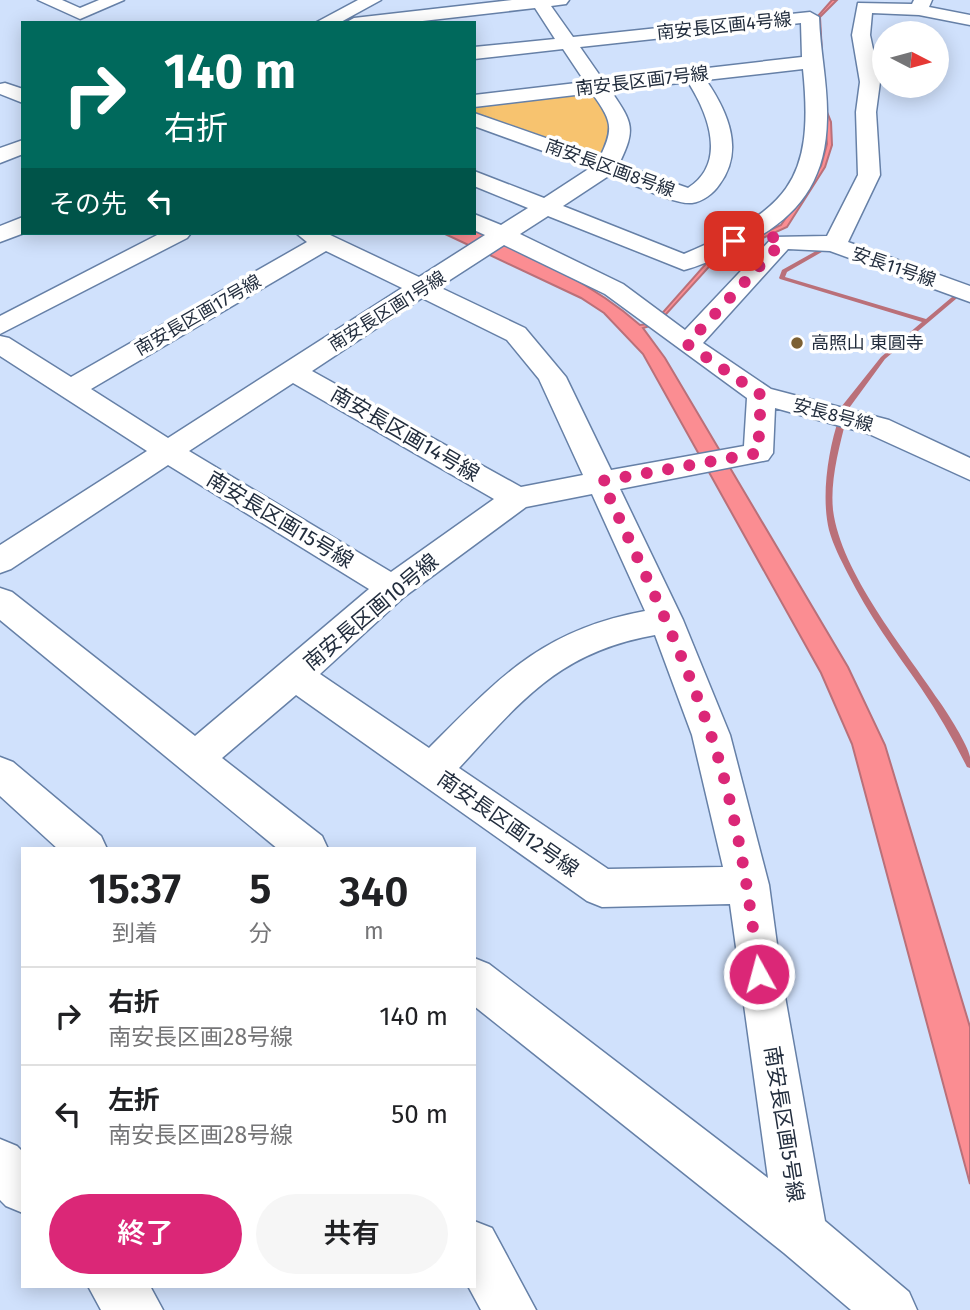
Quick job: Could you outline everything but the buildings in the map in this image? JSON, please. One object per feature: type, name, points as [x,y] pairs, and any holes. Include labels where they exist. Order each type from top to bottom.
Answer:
[{"type":"street","points":[[47,0],[98,21]]},
{"type":"street","points":[[80,14],[116,0]]},
{"type":"street","points":[[321,0],[353,15]]},
{"type":"street","points":[[353,15],[372,0]]},
{"type":"street","points":[[331,21],[353,15],[546,1],[570,43],[615,109],[622,125],[618,149],[606,168]]},
{"type":"street","name":"安長11号線","points":[[970,20],[921,5],[858,9],[870,82],[866,112],[869,175],[835,244],[848,252],[970,294]]},
{"type":"street","name":"南安長区画4号線","points":[[476,53],[822,10],[810,62],[818,117],[815,155],[808,175],[783,208],[770,236],[684,263],[476,179]]},
{"type":"street","name":"南安長区画7号線","points":[[476,101],[810,62]]},
{"type":"street","name":"南安長区画8号線","points":[[476,120],[690,197],[706,190],[719,167],[721,128],[711,100],[693,75]]},
{"type":"street","points":[[0,156],[21,147]]},
{"type":"street","name":"南安長区画1号線","points":[[0,561],[425,288],[606,168]]},
{"type":"street","name":"安長8号線","points":[[476,222],[614,289],[761,395],[879,427],[970,470]]},
{"type":"street","points":[[0,235],[21,225]]},
{"type":"street","points":[[0,326],[175,235]]},
{"type":"street","points":[[687,344],[770,236],[835,244]]},
{"type":"street","name":"南安長区画5号線","points":[[317,237],[516,334],[552,377],[666,620],[711,735],[748,885],[759,974],[802,1235]]},
{"type":"street","name":"南安長区画17号線","points":[[71,389],[317,237]]},
{"type":"street","points":[[0,344],[168,452]]},
{"type":"street","name":"南安長区画14号線","points":[[292,371],[517,498]]},
{"type":"street","name":"南安長区画10号線","points":[[194,759],[295,675],[392,588],[517,498],[758,453],[761,395]]},
{"type":"street","name":"南安長区画15号線","points":[[168,452],[392,588]]},
{"type":"street","points":[[0,601],[305,847]]},
{"type":"street","points":[[431,771],[530,673],[578,643],[609,632],[666,620]]},
{"type":"street","name":"南安長区画12号線","points":[[295,675],[602,888],[748,885]]},
{"type":"street","points":[[0,773],[85,847]]},
{"type":"street","name":"南安長区画5号線","points":[[476,981],[802,1235]]},
{"type":"street","points":[[0,1163],[21,1187]]},
{"type":"street","points":[[802,1235],[891,1310]]},
{"type":"street","points":[[476,1250],[510,1310]]},
{"type":"street","points":[[116,1288],[137,1310]]},
{"type":"shaded area","points":[[832,0],[837,0],[820,17],[825,107],[831,122],[832,145],[825,167],[787,227],[715,260],[659,322],[657,319],[711,258],[781,225],[821,166],[827,144],[817,17]]},
{"type":"shaded area","points":[[585,91],[596,94],[604,110],[608,124],[607,139],[600,155],[588,157],[476,115],[476,104]]},
{"type":"shaded area","points":[[476,232],[582,283],[640,325],[650,326],[643,328],[665,358],[848,667],[885,745],[970,1027],[970,1184],[852,744],[821,673],[643,354],[604,313],[581,298],[447,235],[476,235]]},
{"type":"waterway","points":[[825,248],[784,271],[782,278],[927,321]]},
{"type":"waterway","points":[[927,321],[960,293]]},
{"type":"waterway","points":[[841,413],[883,358],[927,321]]},
{"type":"waterway","points":[[842,420],[830,487],[829,509],[833,532],[857,584],[943,715],[970,764]]},
{"type":"place","name":"高照山 東圓寺","points":[[797,343]]},
{"type":"route","points":[[734,241],[759,230],[782,242],[687,344],[761,395],[758,453],[602,481],[666,620],[711,735],[748,885],[759,974]]}]
